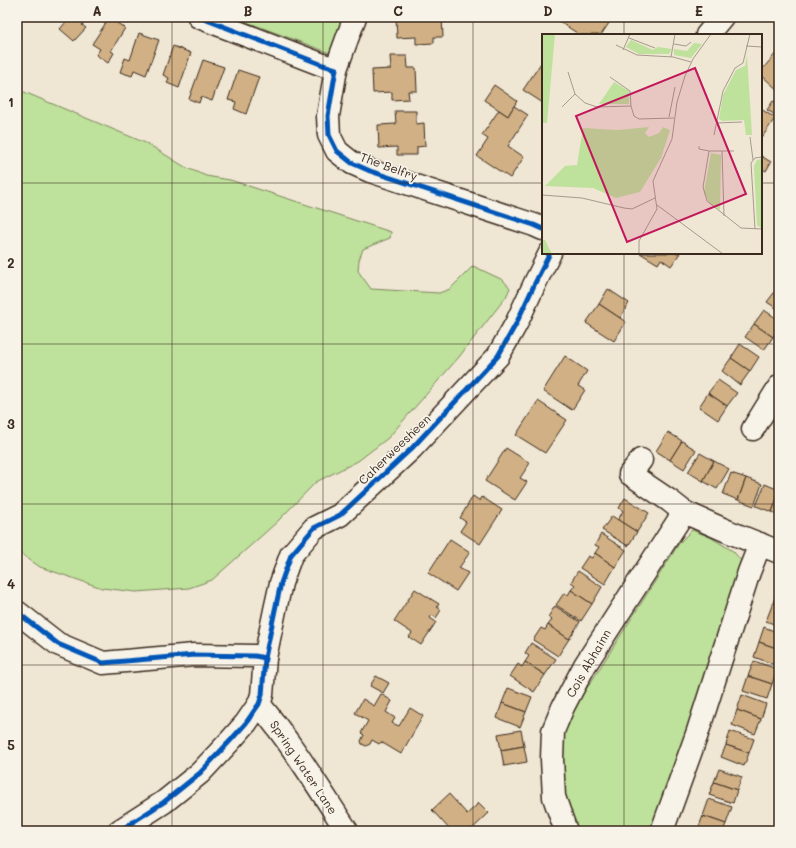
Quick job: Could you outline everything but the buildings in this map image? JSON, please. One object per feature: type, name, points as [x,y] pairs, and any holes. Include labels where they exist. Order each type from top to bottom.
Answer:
[{"type":"street","points":[[199,17],[336,69]]},
{"type":"street","name":"The Belfry","points":[[355,17],[336,69],[328,116],[329,135],[338,151],[352,163],[370,171],[540,221]]},
{"type":"street","points":[[708,34],[722,17]]},
{"type":"street","name":"Caherweesheen","points":[[260,704],[265,658],[281,583],[291,555],[314,528],[340,515],[412,448],[498,356],[516,324],[550,254]]},
{"type":"street","points":[[752,429],[779,387]]},
{"type":"street","points":[[641,460],[630,474],[684,512],[769,548],[749,572],[697,734],[662,831]]},
{"type":"street","name":"Cois Abhainn","points":[[566,831],[554,797],[552,759],[553,731],[563,707],[585,665],[684,512]]},
{"type":"street","points":[[17,612],[58,644],[103,663],[194,655],[256,656],[265,658]]},
{"type":"street","points":[[119,831],[164,802],[200,773],[246,723],[260,704]]},
{"type":"street","name":"Spring Water Lane","points":[[260,704],[290,744],[347,831]]},
{"type":"green space","points":[[233,17],[347,17],[334,50],[330,53]]},
{"type":"green space","points":[[17,89],[148,144],[185,167],[206,176],[230,180],[391,232],[390,238],[363,249],[359,260],[358,271],[371,289],[439,293],[450,289],[473,266],[503,280],[510,288],[506,297],[459,357],[388,438],[358,461],[316,482],[277,522],[212,580],[189,588],[136,592],[102,588],[40,567],[17,551]]},
{"type":"green space","points":[[692,530],[710,537],[733,551],[743,563],[738,588],[652,831],[576,831],[563,791],[563,737],[567,717],[680,542]]},
{"type":"cycle path","points":[[199,17],[336,69],[328,116],[329,135],[337,151],[352,163],[370,171],[542,229]]},
{"type":"cycle path","points":[[119,831],[164,802],[200,773],[246,723],[259,704],[262,695],[265,658],[281,583],[291,555],[314,528],[340,515],[412,448],[498,356],[516,324],[550,254]]},
{"type":"cycle path","points":[[17,612],[58,644],[103,663],[194,655],[255,656],[265,658]]}]
